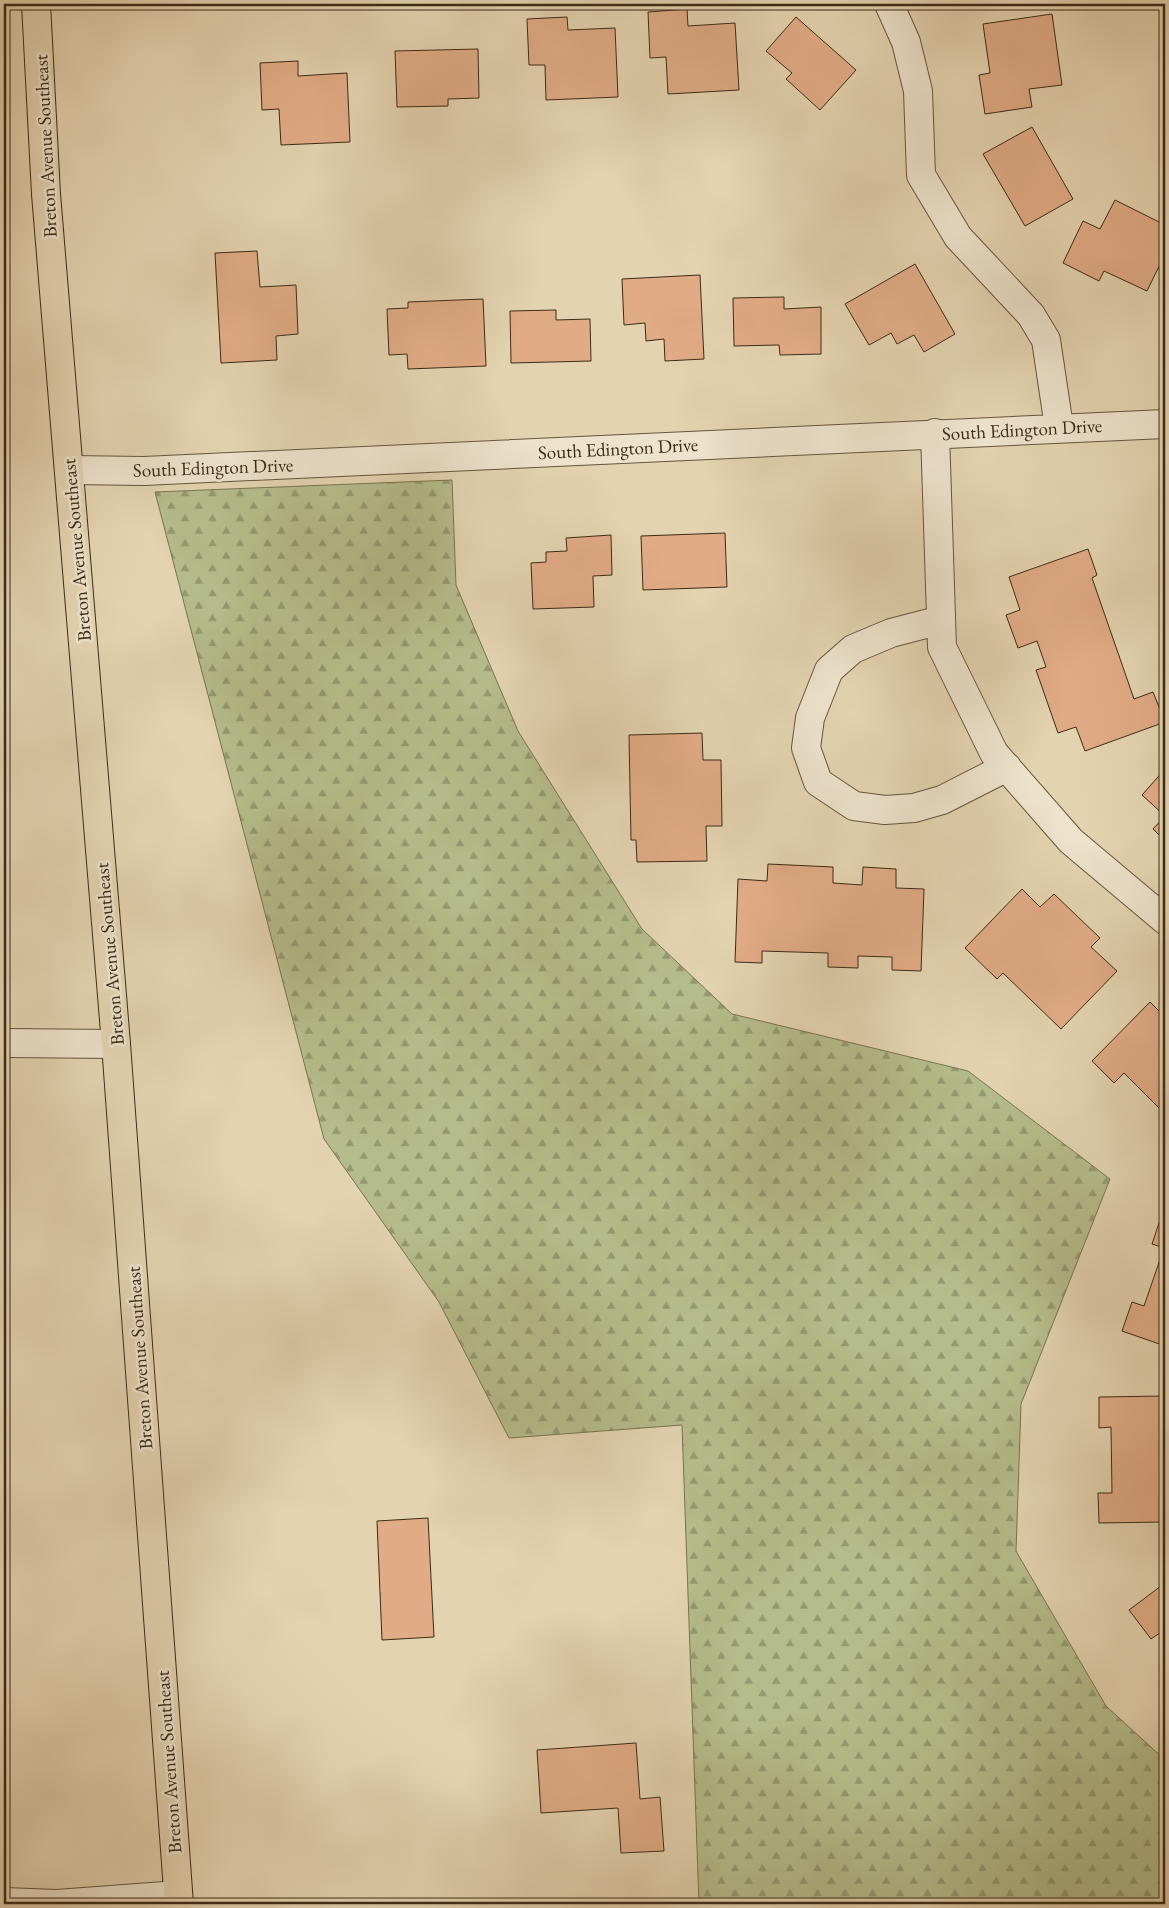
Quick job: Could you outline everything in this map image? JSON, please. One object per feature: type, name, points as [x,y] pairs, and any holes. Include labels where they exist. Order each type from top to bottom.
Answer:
[{"type":"main road","name":"Breton Avenue Southeast","points":[[36,4],[46,194],[116,1044],[178,1899]]},
{"type":"street","points":[[889,4],[906,42],[918,92],[921,175],[958,237],[1031,315],[1046,340],[1059,427]]},
{"type":"street","name":"South Edington Drive","points":[[70,470],[144,471],[1059,427],[1165,424]]},
{"type":"street","points":[[935,433],[942,647],[994,752],[1071,841],[1165,920]]},
{"type":"street","points":[[941,620],[891,633],[853,649],[829,670],[810,718],[806,748],[818,782],[854,806],[885,810],[914,808],[942,800],[1007,767]]},
{"type":"street","points":[[4,1043],[116,1044]]},
{"type":"street","points":[[4,1902],[57,1904],[178,1899]]},
{"type":"green space","points":[[452,480],[456,585],[518,731],[642,929],[732,1014],[968,1071],[1110,1179],[1021,1404],[1016,1551],[1106,1706],[1165,1760],[1165,1904],[699,1904],[682,1425],[509,1438],[439,1302],[324,1139],[155,492]]},
{"type":"building","points":[[1146,4],[1165,4],[1165,8],[1146,9]]},
{"type":"building","points":[[687,9],[688,26],[735,23],[739,90],[668,94],[666,57],[650,58],[648,12]]},
{"type":"building","points":[[1052,14],[1062,85],[1029,89],[1032,107],[985,114],[979,75],[990,73],[983,24]]},
{"type":"building","points":[[567,17],[568,30],[615,28],[618,97],[546,100],[545,65],[529,65],[527,19]]},
{"type":"building","points":[[796,17],[856,70],[820,110],[786,79],[792,73],[766,51]]},
{"type":"building","points":[[478,49],[479,98],[448,99],[448,106],[397,107],[395,51]]},
{"type":"building","points":[[298,61],[298,76],[347,73],[350,142],[281,145],[279,109],[262,110],[260,63]]},
{"type":"building","points":[[1032,127],[1073,199],[1025,226],[983,154]]},
{"type":"building","points":[[1115,200],[1165,225],[1165,254],[1147,291],[1104,271],[1099,281],[1063,263],[1083,221],[1100,229]]},
{"type":"building","points":[[257,251],[260,287],[296,285],[298,334],[276,336],[277,360],[221,363],[215,253]]},
{"type":"building","points":[[915,264],[955,334],[924,352],[914,335],[897,344],[891,333],[869,345],[845,304]]},
{"type":"building","points":[[700,275],[704,359],[665,361],[664,339],[646,341],[645,323],[624,325],[622,279]]},
{"type":"building","points":[[784,297],[784,309],[821,307],[821,354],[780,355],[779,345],[734,346],[733,298]]},
{"type":"building","points":[[483,299],[486,366],[408,369],[407,354],[389,355],[387,309],[408,308],[408,302]]},
{"type":"building","points":[[556,310],[556,320],[590,319],[591,361],[511,363],[510,311]]},
{"type":"building","points":[[725,533],[727,587],[643,590],[641,536]]},
{"type":"building","points":[[611,535],[612,575],[593,576],[594,607],[533,609],[531,563],[546,562],[546,552],[567,551],[566,538]]},
{"type":"building","points":[[1088,549],[1097,575],[1092,578],[1134,699],[1153,692],[1165,722],[1085,751],[1076,727],[1058,733],[1036,670],[1046,667],[1037,641],[1018,648],[1006,615],[1020,610],[1009,577]]},
{"type":"building","points":[[702,733],[703,760],[721,760],[722,826],[706,826],[707,861],[637,862],[636,840],[631,840],[629,735]]},
{"type":"building","points":[[1165,769],[1165,816],[1142,795]]},
{"type":"building","points":[[1165,816],[1165,841],[1153,829]]},
{"type":"building","points":[[768,864],[833,867],[833,883],[862,885],[863,867],[896,869],[896,888],[924,889],[921,971],[892,970],[892,957],[858,956],[858,968],[828,967],[828,953],[762,951],[762,963],[735,962],[738,879],[767,881]]},
{"type":"building","points":[[1022,889],[1040,907],[1054,894],[1100,938],[1091,947],[1117,971],[1061,1029],[1003,973],[997,979],[965,948]]},
{"type":"building","points":[[1150,1002],[1165,1017],[1165,1114],[1124,1073],[1114,1083],[1092,1061]]},
{"type":"building","points":[[1163,1211],[1165,1212],[1165,1346],[1122,1331],[1132,1302],[1144,1306],[1164,1248],[1152,1244]]},
{"type":"building","points":[[1165,1396],[1165,1522],[1099,1523],[1098,1493],[1112,1493],[1111,1427],[1099,1428],[1099,1397]]},
{"type":"building","points":[[428,1518],[434,1637],[382,1640],[377,1521]]},
{"type":"building","points":[[1165,1583],[1165,1631],[1151,1639],[1129,1610]]},
{"type":"building","points":[[636,1743],[640,1799],[660,1797],[664,1851],[621,1853],[618,1808],[541,1813],[537,1750]]}]
